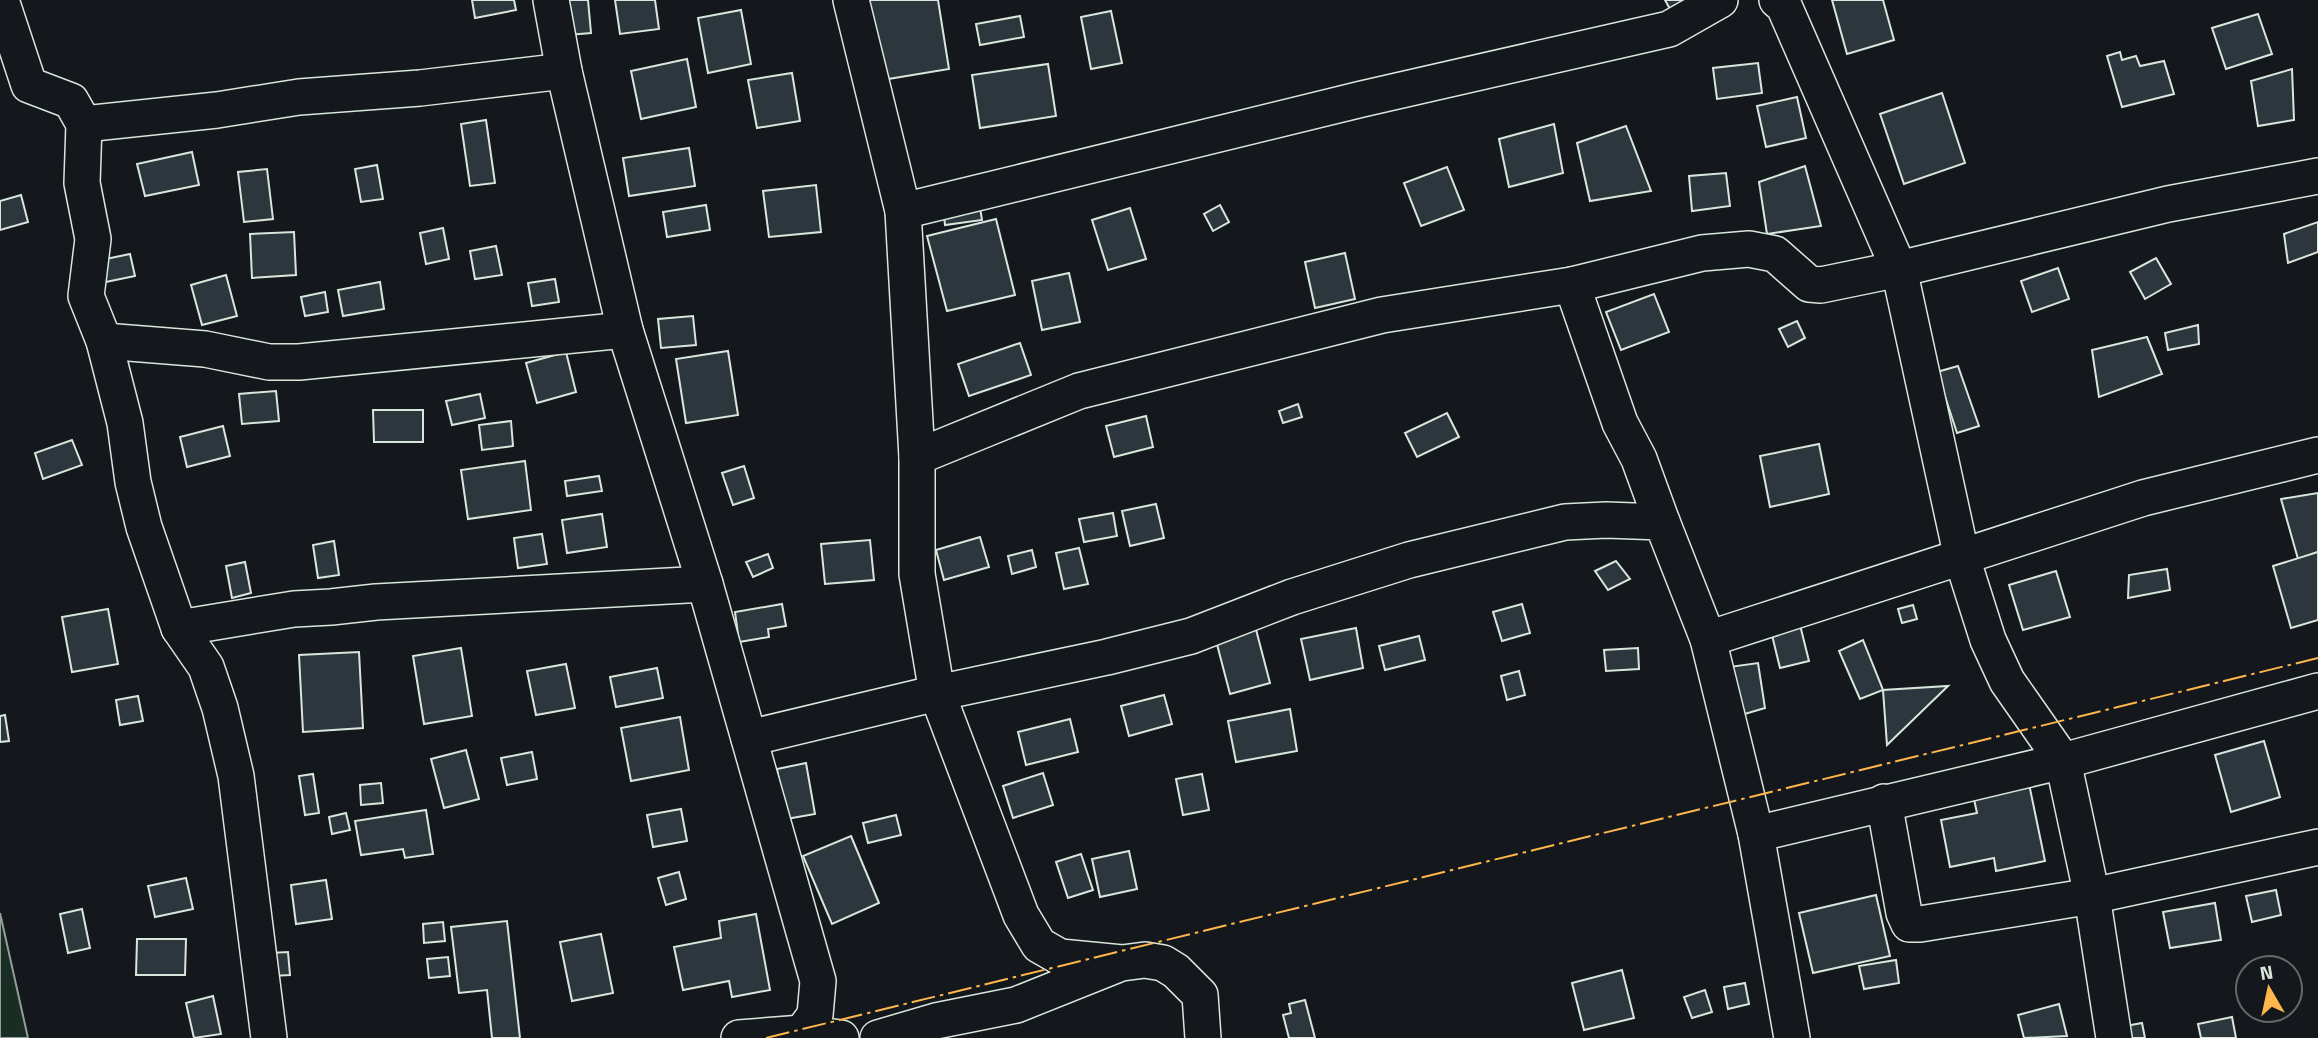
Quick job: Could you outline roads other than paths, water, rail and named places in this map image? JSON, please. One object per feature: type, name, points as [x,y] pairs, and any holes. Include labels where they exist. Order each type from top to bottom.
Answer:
[{"type":"street","points":[[1,0],[29,85],[71,101],[84,124],[82,183],[93,239],[86,296],[104,341],[125,423],[133,482],[144,527],[179,628],[206,667],[220,708],[236,775],[269,1038]]},
{"type":"street","points":[[551,0],[564,71],[625,330],[705,584],[818,981],[815,1015],[802,1033]]},
{"type":"street","points":[[851,0],[903,211],[917,457],[917,574],[937,693],[1021,915],[1039,945],[1060,957],[1122,963],[1145,960],[1163,963],[1176,971],[1200,995],[1203,1038]]},
{"type":"street","points":[[903,211],[1362,99],[1669,29],[1720,0]]},
{"type":"street","points":[[1790,2],[1899,269],[1962,558],[1988,640],[2007,681],[2063,761],[2092,896],[2114,1038]]},
{"type":"street","points":[[84,124],[217,110],[311,96],[409,89],[564,71]]},
{"type":"street","points":[[917,457],[1079,391],[1382,315],[1572,285],[1702,253],[1749,249],[1775,254],[1809,284],[1821,285],[1899,269],[2168,204],[2318,176]]},
{"type":"street","points":[[1572,285],[1620,423],[1639,459],[1708,639],[1756,834],[1792,1038]]},
{"type":"street","points":[[104,341],[205,349],[268,362],[299,362],[625,330]]},
{"type":"street","points":[[1708,639],[2143,498],[2318,455]]},
{"type":"street","points":[[749,738],[1191,636],[1292,597],[1409,560],[1565,522],[1662,522]]},
{"type":"street","points":[[179,628],[294,609],[376,602],[705,584]]},
{"type":"street","points":[[1756,834],[2063,761],[2318,691]]},
{"type":"street","points":[[1884,803],[1904,913],[1909,924],[2092,896],[2318,847]]},
{"type":"street","points":[[878,1038],[936,1021],[1016,1005],[1122,963]]},
{"type":"street","points":[[739,1038],[802,1033],[841,1038]]}]
